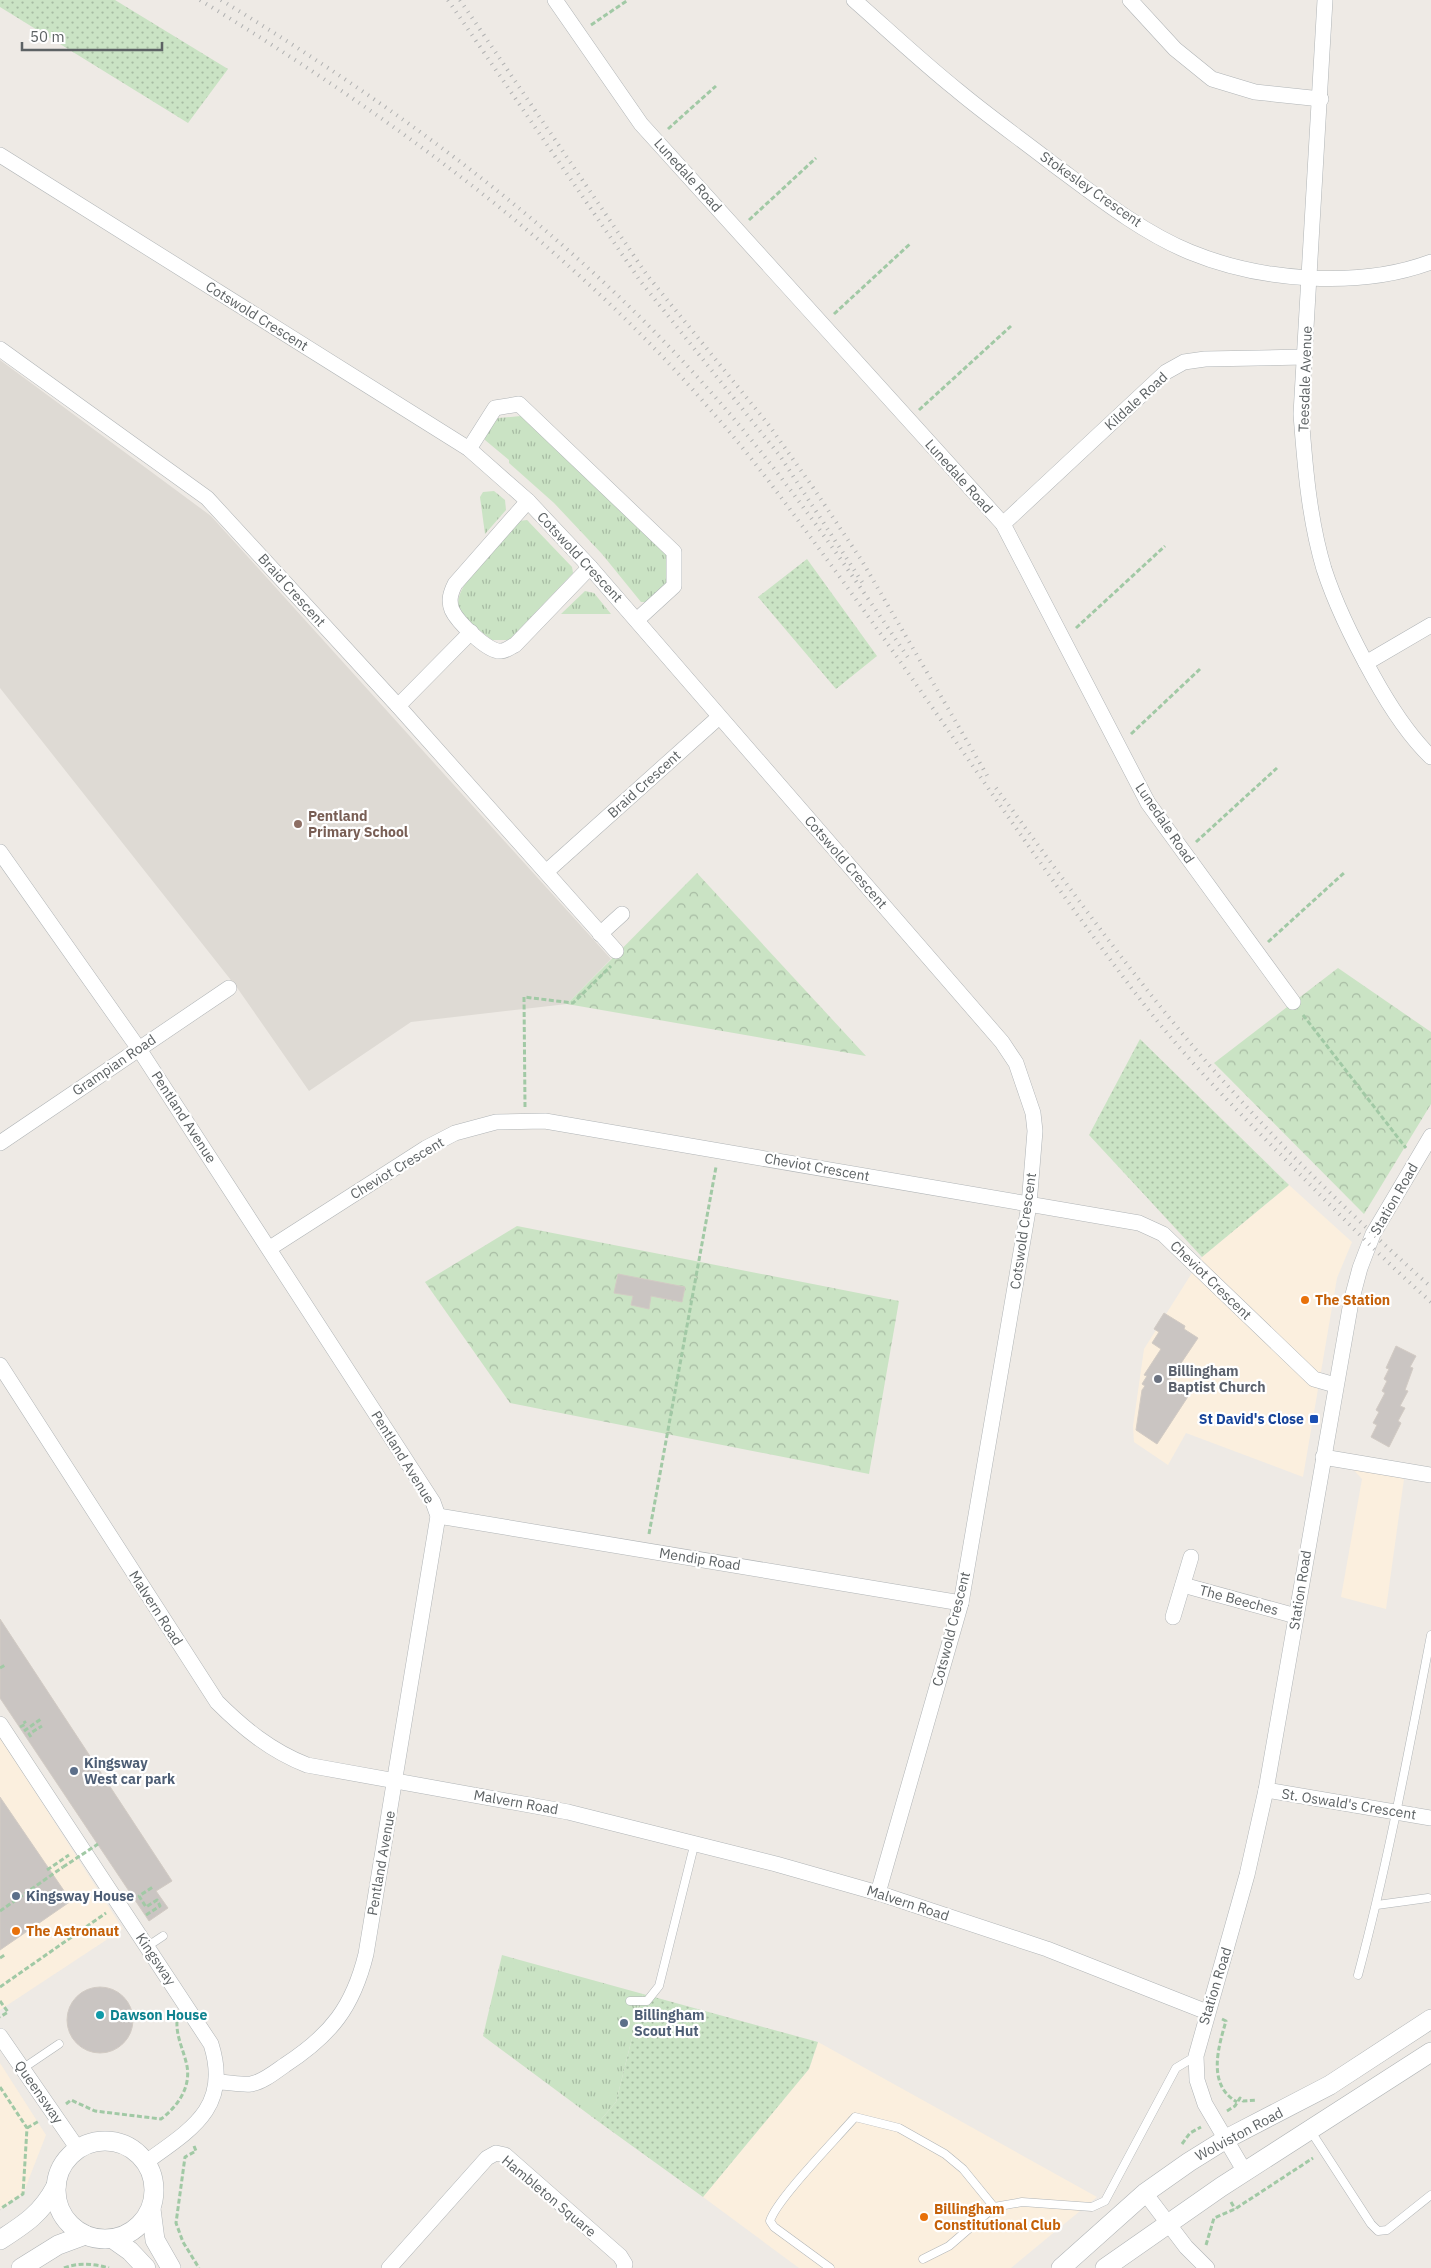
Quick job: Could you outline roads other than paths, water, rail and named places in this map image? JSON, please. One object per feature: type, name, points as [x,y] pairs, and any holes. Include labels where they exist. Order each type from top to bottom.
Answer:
[{"type":"street","name":"Lunedale Road","points":[[555,0],[641,124],[1003,524],[1148,803],[1293,1002]]},
{"type":"street","name":"Stokesley Crescent","points":[[854,0],[957,90],[1094,195],[1137,223],[1189,252],[1263,274],[1309,278],[1377,276],[1431,262]]},
{"type":"street","points":[[1130,0],[1175,49],[1212,79],[1255,92],[1321,98]]},
{"type":"street","name":"Teesdale Avenue","points":[[1325,0],[1321,98],[1301,414],[1310,508],[1327,576],[1337,603],[1366,663],[1387,701],[1410,733],[1431,757]]},
{"type":"street","name":"Cotswold Crescent","points":[[0,155],[469,450],[528,501],[638,619],[719,717],[1002,1042],[1016,1063],[1031,1105],[1035,1131],[1029,1205],[961,1603],[878,1893]]},
{"type":"street","name":"Braid Crescent","points":[[0,349],[207,498],[398,706],[616,951]]},
{"type":"street","name":"Kildale Road","points":[[1003,524],[1166,372],[1184,362],[1205,359],[1304,357]]},
{"type":"street","points":[[469,450],[495,408],[519,404],[674,552],[674,586],[638,619]]},
{"type":"street","points":[[528,501],[455,584],[450,594],[452,611],[471,632],[494,651],[508,649],[515,645],[590,567]]},
{"type":"street","points":[[1366,663],[1431,624]]},
{"type":"street","points":[[398,706],[471,632]]},
{"type":"street","name":"Braid Crescent","points":[[546,872],[719,717]]},
{"type":"street","name":"Pentland Avenue","points":[[0,852],[139,1048],[433,1502],[438,1516],[366,1954],[353,1996],[336,2021],[318,2042],[268,2077],[252,2084],[217,2082]]},
{"type":"street","points":[[600,934],[622,914]]},
{"type":"street","name":"Grampian Road","points":[[0,1143],[229,988]]},
{"type":"street","name":"Cheviot Crescent","points":[[270,1248],[426,1148],[455,1133],[496,1122],[545,1121],[720,1149],[1139,1223],[1163,1234],[1314,1379],[1336,1385]]},
{"type":"street","name":"Station Road","points":[[1246,2172],[1213,2119],[1200,2091],[1197,2080],[1196,2056],[1247,1875],[1266,1790],[1351,1302],[1368,1244],[1416,1161],[1429,1143]]},
{"type":"street","name":"Malvern Road","points":[[0,1365],[217,1702],[257,1738],[287,1757],[307,1765],[568,1812],[695,1842],[878,1893],[1047,1949],[1207,2012]]},
{"type":"street","points":[[1323,1457],[1431,1475]]},
{"type":"street","name":"Mendip Road","points":[[438,1516],[961,1603]]},
{"type":"street","name":"The Beeches","points":[[1173,1617],[1191,1556]]},
{"type":"street","name":"The Beeches","points":[[1183,1585],[1296,1616]]},
{"type":"street","name":"Kingsway","points":[[0,1724],[211,2044],[218,2070],[213,2098],[205,2112],[188,2132],[146,2162]]},
{"type":"street","name":"St. Oswald's Crescent","points":[[1266,1790],[1431,1818]]},
{"type":"street","name":"Wolviston Road","points":[[1061,2268],[1146,2193],[1188,2162],[1226,2139],[1330,2085],[1431,2019]]},
{"type":"street","name":"Queensway","points":[[0,2036],[78,2149]]},
{"type":"street","points":[[1105,2268],[1246,2172],[1431,2052]]},
{"type":"street","points":[[0,2240],[29,2221],[48,2203],[63,2164],[78,2149],[96,2142],[107,2141],[123,2144],[146,2162],[152,2174],[155,2188],[151,2209],[155,2240],[170,2268]]},
{"type":"street","name":"Hambleton Square","points":[[389,2268],[487,2158],[496,2153],[505,2155],[620,2256],[625,2264],[624,2268]]},
{"type":"street","points":[[56,2186],[56,2197],[62,2214],[71,2226],[84,2235],[96,2239],[113,2239],[128,2235],[141,2225],[151,2209]]},
{"type":"street","points":[[1146,2193],[1169,2224],[1204,2265]]},
{"type":"street","points":[[21,2268],[58,2245],[84,2235]]},
{"type":"street","points":[[113,2239],[130,2250],[146,2268]]},
{"type":"lane","points":[[1358,1976],[1377,1905],[1397,1812],[1431,1635]]},
{"type":"lane","points":[[630,2001],[647,2001],[659,1986],[695,1842]]},
{"type":"lane","points":[[1377,1905],[1428,1898]]},
{"type":"lane","points":[[148,1946],[163,1936]]},
{"type":"lane","points":[[22,2068],[59,2044]]},
{"type":"lane","points":[[923,2259],[949,2246],[994,2207],[1022,2202],[1092,2207],[1105,2201],[1176,2068],[1196,2056]]},
{"type":"lane","points":[[830,2268],[774,2227],[770,2221],[772,2215],[790,2191],[855,2117],[899,2128],[945,2154],[963,2169],[994,2207]]},
{"type":"lane","points":[[1310,2130],[1371,2224],[1378,2231],[1387,2230],[1431,2195]]},
{"type":"railway","points":[[200,0],[339,89],[473,187],[538,239],[599,294],[658,352],[728,430],[782,498],[860,605],[1055,884],[1153,1016],[1206,1078],[1355,1230],[1431,1302]]},
{"type":"railway","points":[[221,0],[290,43],[424,134],[551,235],[611,289],[668,346],[723,406],[773,467],[820,530],[909,659]]},
{"type":"railway","points":[[448,0],[641,282],[780,456],[864,585]]},
{"type":"railway","points":[[460,0],[647,275],[768,424],[812,486],[862,561],[988,777]]},
{"type":"railway","points":[[996,788],[1141,983],[1203,1058],[1306,1169],[1431,1287]]},
{"type":"place","name":"Pentland Primary School","points":[[298,824]]},
{"type":"place","name":"The Station","points":[[1305,1300]]},
{"type":"place","name":"Billingham Baptist Church","points":[[1158,1379]]},
{"type":"place","name":"St David's Close","points":[[1314,1419]]},
{"type":"place","name":"Kingsway West car park","points":[[74,1771]]},
{"type":"place","name":"Kingsway House","points":[[16,1896]]},
{"type":"place","name":"The Astronaut","points":[[16,1931]]},
{"type":"place","name":"Dawson House","points":[[100,2015]]},
{"type":"place","name":"Billingham Scout Hut","points":[[624,2023]]},
{"type":"place","name":"Billingham Constitutional Club","points":[[924,2217]]}]
